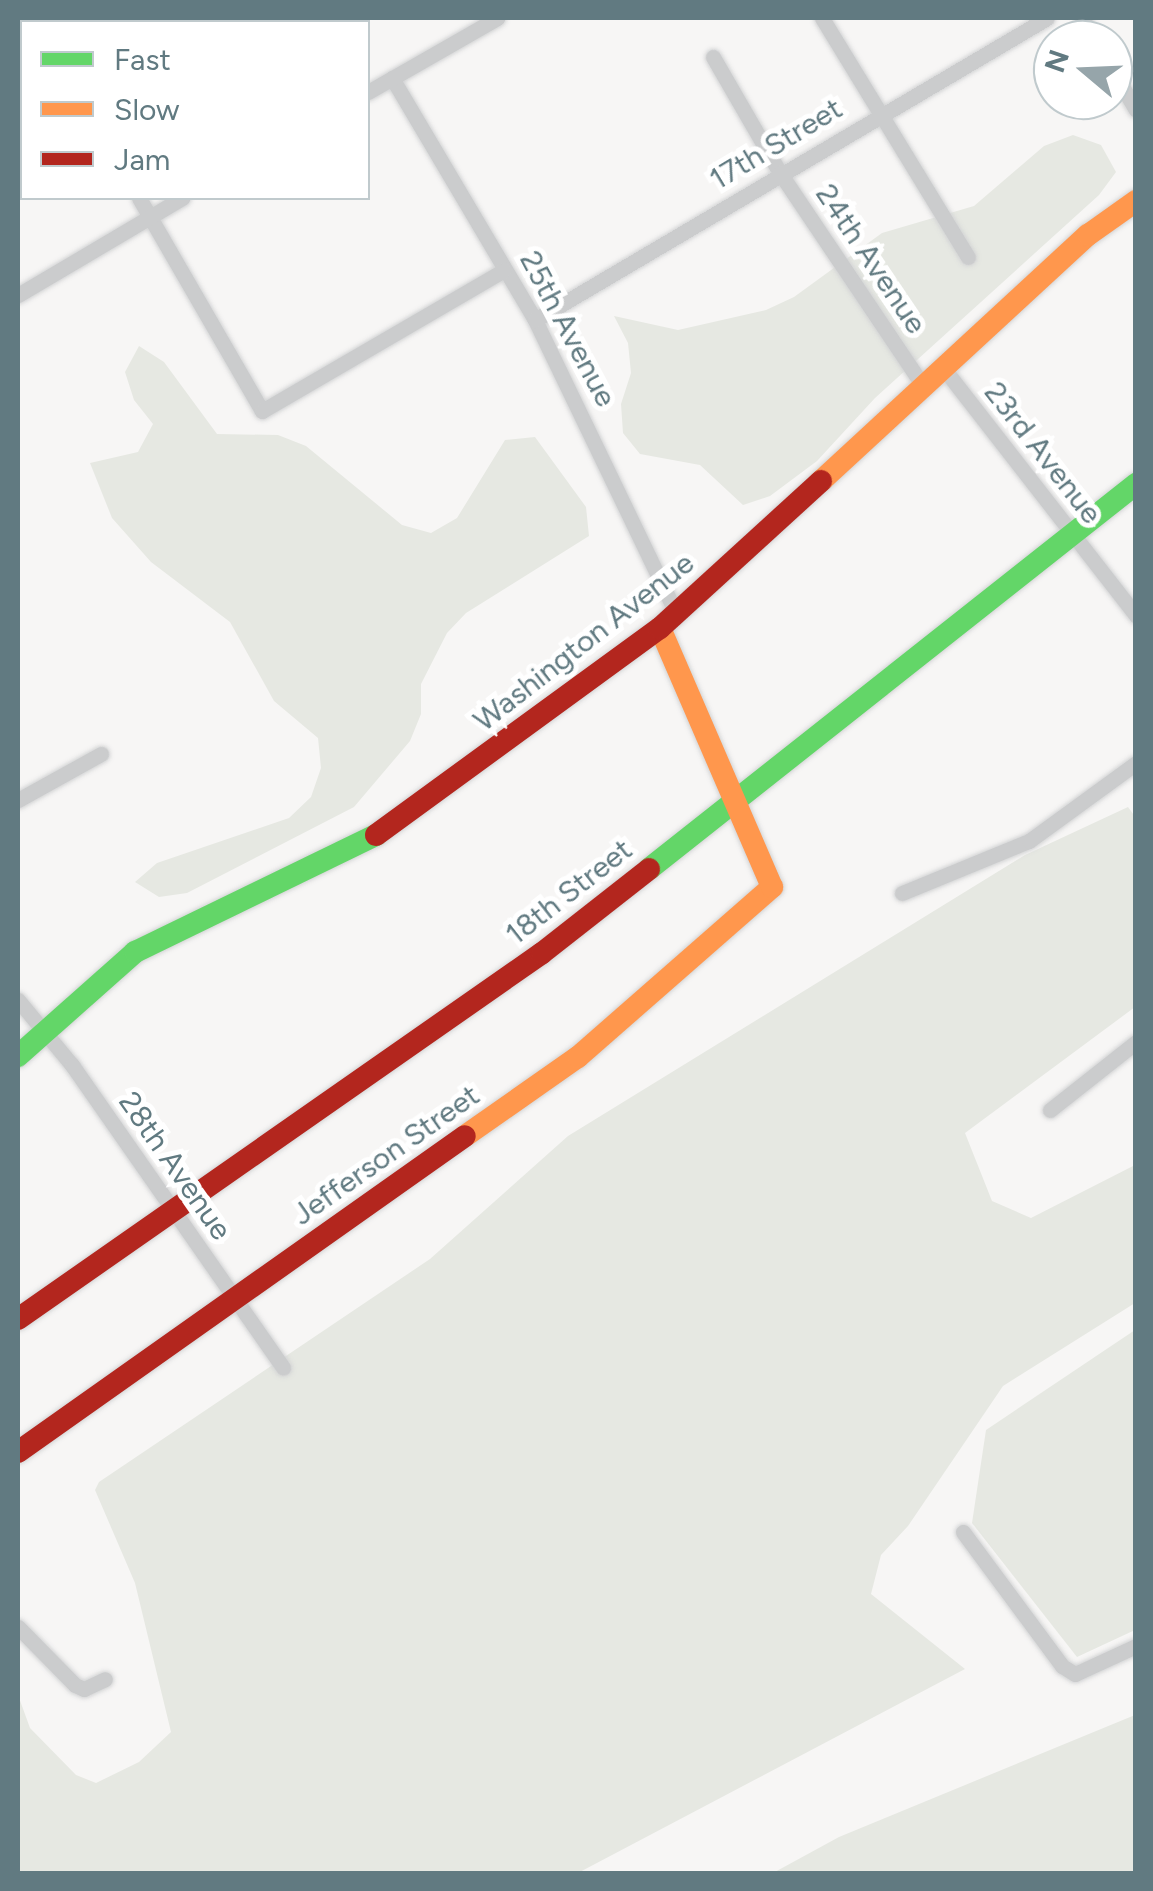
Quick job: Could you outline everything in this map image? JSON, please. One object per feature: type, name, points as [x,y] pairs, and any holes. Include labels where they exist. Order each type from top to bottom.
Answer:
[{"type":"street","points":[[370,91],[497,18]]},
{"type":"street","points":[[822,18],[968,257]]},
{"type":"street","name":"17th Street","points":[[535,320],[1047,18]]},
{"type":"street","name":"24th Avenue","points":[[713,57],[780,173],[923,386]]},
{"type":"street","name":"25th Avenue","points":[[392,78],[535,320],[669,621],[772,887]]},
{"type":"street","points":[[141,200],[262,412],[504,270]]},
{"type":"street","points":[[18,296],[178,200]]},
{"type":"street","name":"Washington Avenue","points":[[18,1056],[134,952],[358,848],[669,621],[1088,236],[1136,201]]},
{"type":"street","name":"23rd Avenue","points":[[945,370],[1136,615]]},
{"type":"street","name":"18th Street","points":[[18,1320],[542,953],[1136,484]]},
{"type":"street","points":[[18,800],[101,754]]},
{"type":"street","points":[[902,892],[1029,841],[1136,763]]},
{"type":"street","name":"Jefferson Street","points":[[18,1452],[578,1057],[772,887]]},
{"type":"street","name":"28th Avenue","points":[[18,1000],[45,1032],[282,1368]]},
{"type":"street","points":[[1050,1110],[1136,1042]]},
{"type":"street","points":[[963,1532],[1048,1650],[1075,1674],[1136,1646]]},
{"type":"street","points":[[18,1627],[76,1685],[84,1689],[106,1679]]},
{"type":"shaded area","points":[[1073,135],[1101,145],[1116,172],[1099,195],[875,398],[817,461],[770,496],[743,505],[700,465],[640,454],[623,433],[621,404],[631,373],[628,343],[614,316],[678,330],[766,310],[794,297],[882,233],[974,206],[1044,146]]},
{"type":"shaded area","points":[[139,346],[164,362],[217,434],[278,435],[306,446],[402,525],[431,533],[457,518],[505,440],[535,437],[586,507],[589,536],[466,613],[447,633],[421,684],[421,714],[410,741],[354,807],[187,893],[159,897],[135,882],[157,863],[289,818],[311,797],[321,768],[318,738],[274,701],[230,622],[151,562],[112,518],[90,463],[138,452],[153,424],[134,400],[125,372]]},
{"type":"shaded area","points":[[1128,807],[1136,818],[1135,1007],[965,1133],[992,1201],[1031,1218],[1135,1165],[1135,1303],[1003,1386],[908,1526],[881,1555],[871,1594],[965,1669],[576,1874],[18,1873],[18,1695],[30,1728],[76,1775],[96,1783],[139,1762],[171,1732],[135,1583],[95,1490],[99,1482],[430,1259],[568,1136],[1025,855]]},
{"type":"shaded area","points":[[1135,1330],[1135,1630],[1077,1657],[972,1523],[986,1430]]},
{"type":"shaded area","points":[[1135,1715],[1135,1873],[773,1873],[839,1837]]},
{"type":"traffic: fast","points":[[649,869],[1136,484]]},
{"type":"traffic: fast","points":[[18,1056],[135,952],[376,835]]},
{"type":"traffic: slow","points":[[821,481],[1088,235],[1136,201]]},
{"type":"traffic: slow","points":[[465,1136],[578,1057],[772,887],[660,628]]},
{"type":"traffic: jam","points":[[376,835],[660,628],[821,481]]},
{"type":"traffic: jam","points":[[18,1319],[542,953],[649,869]]},
{"type":"traffic: jam","points":[[18,1452],[465,1136]]}]
